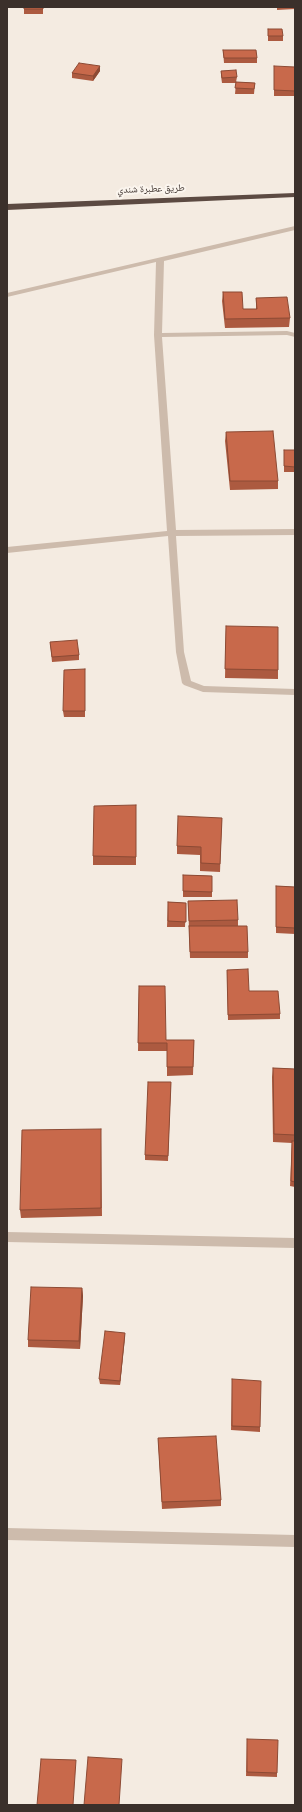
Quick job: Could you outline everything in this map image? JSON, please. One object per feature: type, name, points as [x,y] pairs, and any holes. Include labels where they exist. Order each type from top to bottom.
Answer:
[{"type":"highway","name":"طريق عطبرة شندي","points":[[7,207],[295,195]]},
{"type":"street","points":[[7,295],[295,228]]},
{"type":"street","points":[[160,259],[158,335],[180,652],[187,683],[203,689],[295,692]]},
{"type":"street","points":[[158,335],[287,333],[295,335]]},
{"type":"street","points":[[7,550],[172,533],[295,532]]},
{"type":"street","points":[[7,1237],[295,1244]]},
{"type":"street","points":[[7,1534],[295,1541]]},
{"type":"building","points":[[24,7],[43,7],[43,9],[24,9]]},
{"type":"building","points":[[268,29],[282,29],[283,36],[268,36]]},
{"type":"building","points":[[223,50],[256,50],[257,58],[224,58]]},
{"type":"building","points":[[79,63],[100,66],[93,76],[72,73]]},
{"type":"building","points":[[274,66],[295,67],[295,91],[274,90]]},
{"type":"building","points":[[236,70],[237,77],[222,78],[221,71]]},
{"type":"building","points":[[236,82],[255,83],[254,89],[235,88]]},
{"type":"building","points":[[223,292],[242,292],[243,309],[257,309],[256,298],[287,297],[290,318],[225,319]]},
{"type":"building","points":[[273,431],[278,481],[230,481],[226,432]]},
{"type":"building","points":[[284,450],[295,450],[295,467],[284,466]]},
{"type":"building","points":[[226,626],[278,627],[278,670],[225,669]]},
{"type":"building","points":[[77,640],[79,655],[52,657],[50,642]]},
{"type":"building","points":[[85,669],[85,711],[63,711],[64,670]]},
{"type":"building","points":[[136,805],[136,857],[93,856],[94,806]]},
{"type":"building","points":[[178,816],[222,818],[220,864],[201,863],[201,847],[177,846]]},
{"type":"building","points":[[183,875],[212,876],[212,892],[183,891]]},
{"type":"building","points":[[276,886],[295,887],[295,928],[276,927]]},
{"type":"building","points":[[237,900],[238,920],[189,921],[188,901]]},
{"type":"building","points":[[168,902],[186,903],[186,922],[168,921]]},
{"type":"building","points":[[189,926],[247,926],[248,952],[190,952]]},
{"type":"building","points":[[248,969],[249,991],[278,991],[280,1014],[228,1015],[227,970]]},
{"type":"building","points":[[139,986],[165,986],[166,1040],[194,1040],[193,1067],[167,1067],[167,1043],[138,1043]]},
{"type":"building","points":[[273,1068],[295,1069],[295,1135],[274,1134]]},
{"type":"building","points":[[148,1082],[171,1082],[168,1156],[145,1155]]},
{"type":"building","points":[[101,1129],[101,1208],[20,1210],[22,1130]]},
{"type":"building","points":[[292,1141],[295,1141],[295,1182],[291,1181]]},
{"type":"building","points":[[31,1287],[82,1288],[79,1341],[28,1340]]},
{"type":"building","points":[[105,1331],[125,1333],[120,1381],[99,1379]]},
{"type":"building","points":[[232,1379],[261,1381],[260,1427],[232,1426]]},
{"type":"building","points":[[216,1436],[221,1500],[162,1502],[158,1438]]},
{"type":"building","points":[[247,1739],[278,1740],[277,1773],[247,1772]]},
{"type":"building","points":[[88,1757],[122,1759],[119,1805],[84,1805]]},
{"type":"building","points":[[41,1759],[76,1760],[73,1805],[37,1805]]}]
